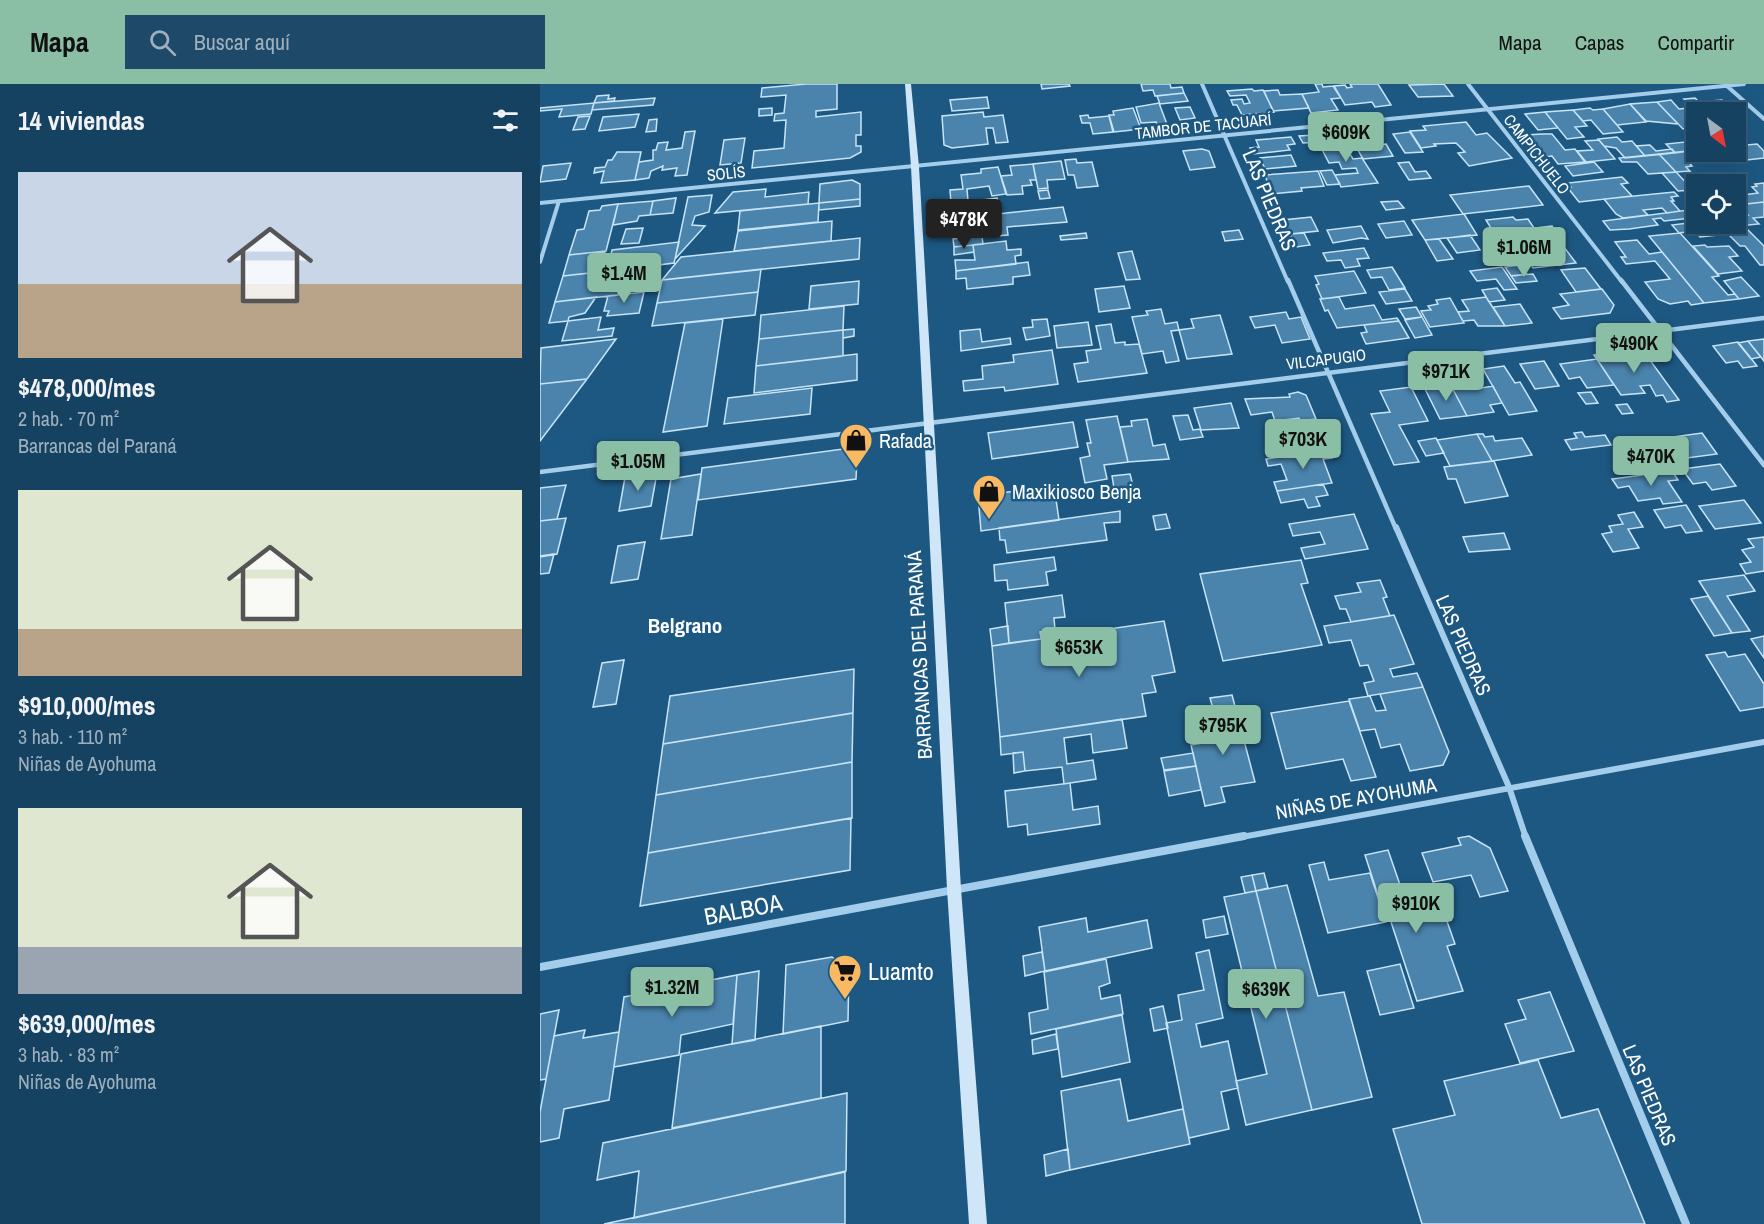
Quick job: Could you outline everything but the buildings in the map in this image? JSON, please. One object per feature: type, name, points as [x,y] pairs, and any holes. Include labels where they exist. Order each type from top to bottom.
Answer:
[{"type":"main road","name":"BARRANCAS DEL PARANÁ","points":[[908,84],[915,167],[954,888],[978,1224]]},
{"type":"street","name":"LAS PIEDRAS","points":[[1202,84],[1509,787],[1531,853],[1686,1224]]},
{"type":"street","name":"CAMPICHUELO","points":[[1468,84],[1764,465]]},
{"type":"street","name":"TAMBOR DE TACUARÍ","points":[[915,167],[1744,84]]},
{"type":"street","points":[[1727,86],[1764,119]]},
{"type":"street","name":"SOLÍS","points":[[540,203],[915,167]]},
{"type":"street","points":[[540,262],[559,201]]},
{"type":"street","name":"VILCAPUGIO","points":[[540,472],[1764,318]]},
{"type":"street","name":"NIÑAS DE AYOHUMA","points":[[954,888],[1764,742]]},
{"type":"street","name":"BALBOA","points":[[540,967],[954,888]]},
{"type":"place","name":"Rafada","points":[[856,469]]},
{"type":"place","name":"Maxikiosco Benja","points":[[989,520]]},
{"type":"place","name":"Luamto","points":[[845,1000]]},
{"type":"district","name":"Belgrano","points":[[685,625]]}]
